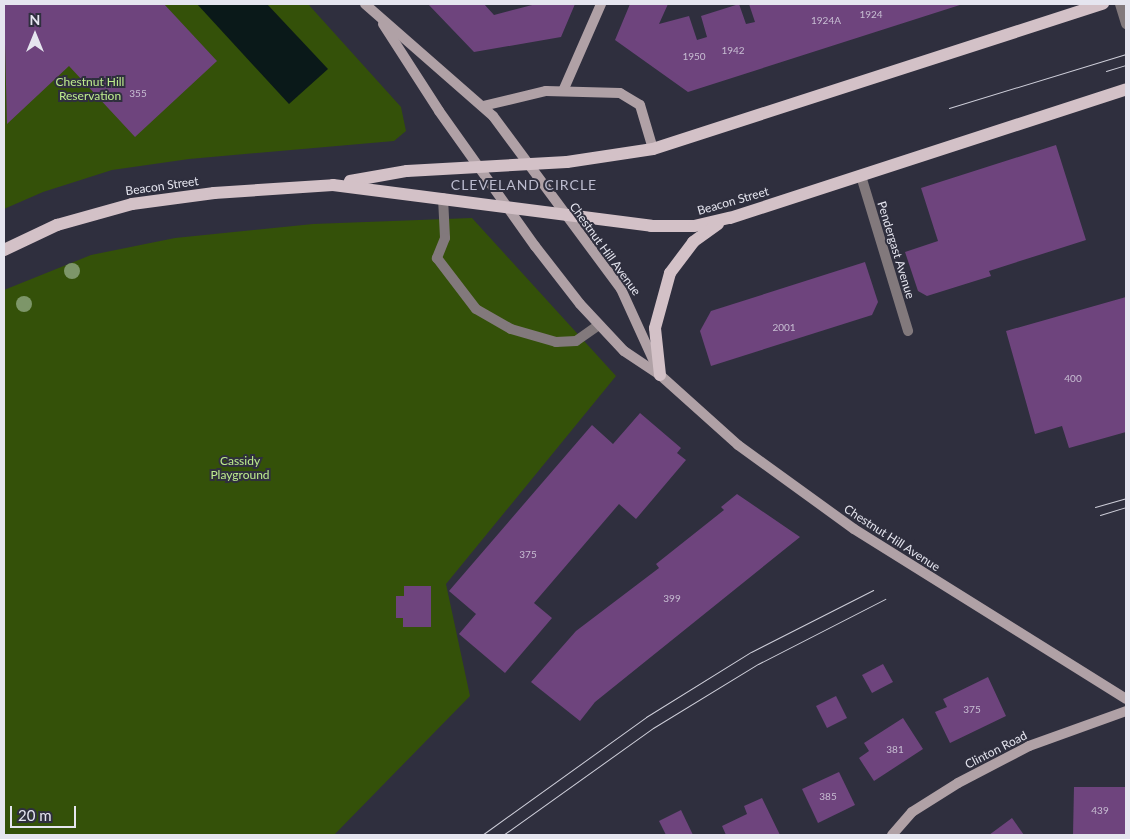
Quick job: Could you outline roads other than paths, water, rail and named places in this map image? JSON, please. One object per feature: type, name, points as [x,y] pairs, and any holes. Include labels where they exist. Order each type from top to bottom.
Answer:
[{"type":"main road","name":"Chestnut Hill Avenue","points":[[365,4],[383,24],[477,166],[508,208],[599,325],[624,351],[660,375],[738,445],[847,525],[1126,699]]},
{"type":"main road","points":[[563,91],[601,4]]},
{"type":"main road","name":"Beacon Street","points":[[4,250],[57,225],[132,204],[248,189],[333,185],[407,171],[529,164],[653,149],[1102,4]]},
{"type":"main road","name":"Chestnut Hill Avenue","points":[[383,24],[483,106],[529,164],[621,289],[660,375]]},
{"type":"main road","name":"Beacon Street","points":[[333,185],[674,227],[730,218],[1126,89]]},
{"type":"main road","points":[[483,106],[524,94],[563,91],[631,97],[646,115],[653,149]]},
{"type":"main road","points":[[660,375],[655,328],[670,273],[693,242],[730,218]]},
{"type":"main road","name":"Clinton Road","points":[[892,835],[912,812],[958,783],[1029,746],[1126,711]]},
{"type":"street","points":[[1120,4],[1126,24]]},
{"type":"street","name":"Pendergast Avenue","points":[[861,176],[908,331]]},
{"type":"street","points":[[442,198],[445,238],[437,258],[476,309],[511,329],[556,342],[576,341],[599,325]]},
{"type":"tram line","points":[[949,108],[1126,54]]},
{"type":"tram line","points":[[1106,71],[1126,65]]},
{"type":"tram line","points":[[1095,507],[1126,498]]},
{"type":"tram line","points":[[1100,515],[1126,507]]},
{"type":"tram line","points":[[482,835],[646,717],[751,652],[873,590]]},
{"type":"tram line","points":[[503,835],[653,728],[758,664],[885,599]]},
{"type":"district","name":"CLEVELAND CIRCLE","points":[[524,185]]},
{"type":"park label","name":"Chestnut Hill Reservation","points":[[90,89]]},
{"type":"park label","name":"Cassidy Playground","points":[[240,468]]}]
